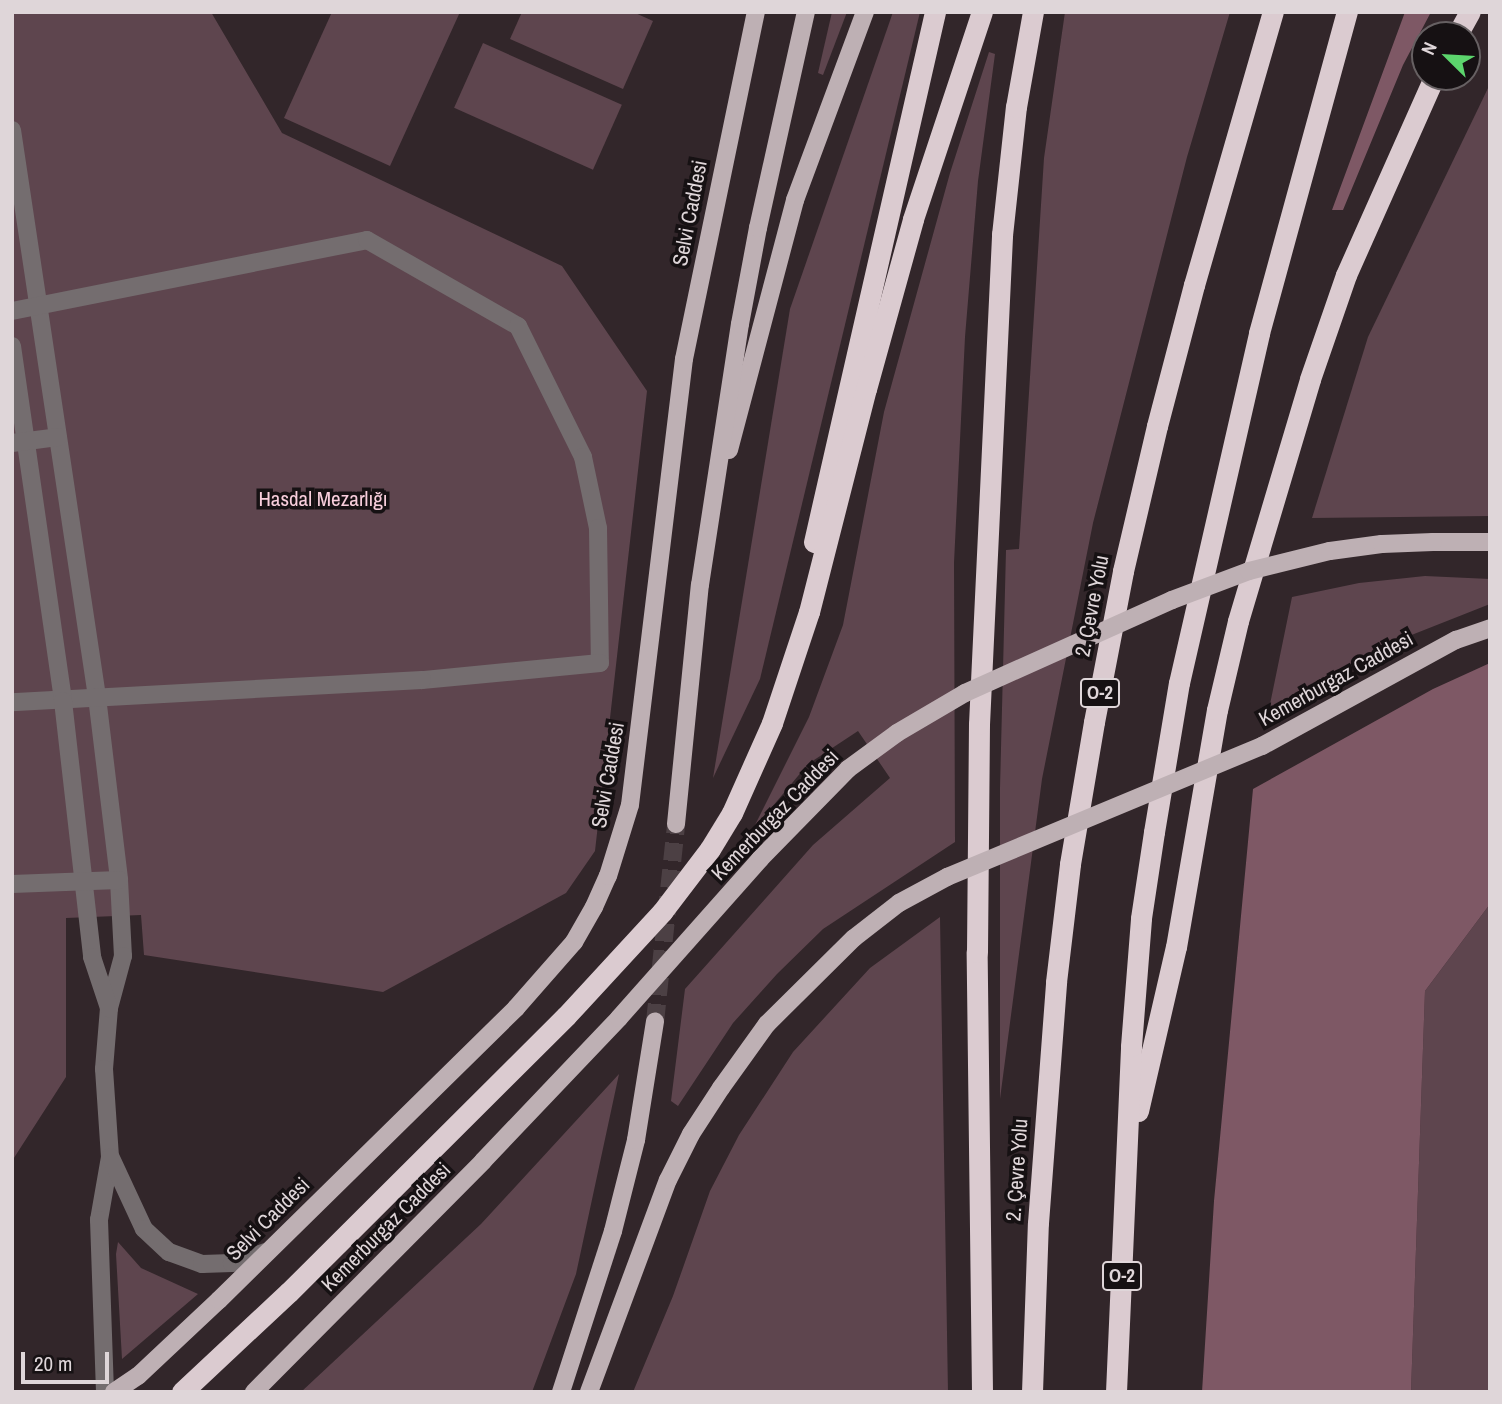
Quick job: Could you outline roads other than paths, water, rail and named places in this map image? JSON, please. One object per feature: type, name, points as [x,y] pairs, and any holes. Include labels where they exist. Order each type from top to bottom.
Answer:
[{"type":"highway","points":[[785,681],[935,12]]},
{"type":"highway","points":[[182,1392],[280,1301],[556,1026],[662,912],[710,849],[732,813],[757,762],[809,612],[866,388],[913,219],[982,12]]},
{"type":"highway","points":[[982,1392],[977,952],[979,724],[1002,235],[1016,107],[1033,12]]},
{"type":"highway","name":"2. Çevre Yolu","points":[[1032,1392],[1038,1223],[1056,982],[1070,864],[1094,722],[1123,571],[1157,426],[1194,285],[1273,12]]},
{"type":"highway","name":"O-2","points":[[1116,1392],[1131,1046],[1141,918],[1180,682],[1259,333],[1347,12]]},
{"type":"highway","points":[[1126,1161],[1176,947],[1217,710],[1238,621],[1310,379],[1346,275],[1428,91]]},
{"type":"main road","name":"Selvi Caddesi","points":[[114,1392],[138,1376],[174,1343],[554,968],[574,942],[608,876],[631,792],[684,359],[755,12]]},
{"type":"main road","points":[[676,824],[691,659],[712,500],[758,228],[806,12]]},
{"type":"main road","points":[[712,500],[734,437],[795,200],[865,12]]},
{"type":"main road","name":"Kemerburgaz Caddesi","points":[[254,1392],[483,1161],[619,1018],[760,859],[848,769],[897,733],[965,693],[1172,600],[1249,571],[1330,551],[1382,544],[1490,542]]},
{"type":"main road","name":"Kemerburgaz Caddesi","points":[[589,1392],[668,1180],[691,1134],[767,1024],[845,947],[899,903],[947,877],[1262,746],[1456,640],[1490,628]]},
{"type":"main road","points":[[561,1392],[599,1283],[617,1218],[636,1140],[655,1022]]},
{"type":"lane","points":[[12,130],[97,697],[119,880],[123,956],[108,1008],[104,1069],[110,1157],[99,1220],[105,1392]]},
{"type":"lane","points":[[12,311],[367,240],[518,326],[583,457],[597,528],[600,663],[422,680],[12,702]]},
{"type":"lane","points":[[12,346],[19,442],[63,701],[92,957],[108,1008]]},
{"type":"lane","points":[[19,442],[58,438]]},
{"type":"lane","points":[[12,884],[119,880]]},
{"type":"lane","points":[[110,1157],[144,1229],[169,1252],[202,1264],[232,1263],[265,1252]]},
{"type":"tunnel","points":[[655,1022],[676,824]]},
{"type":"park label","name":"Hasdal Mezarlığı","points":[[323,499]]}]
